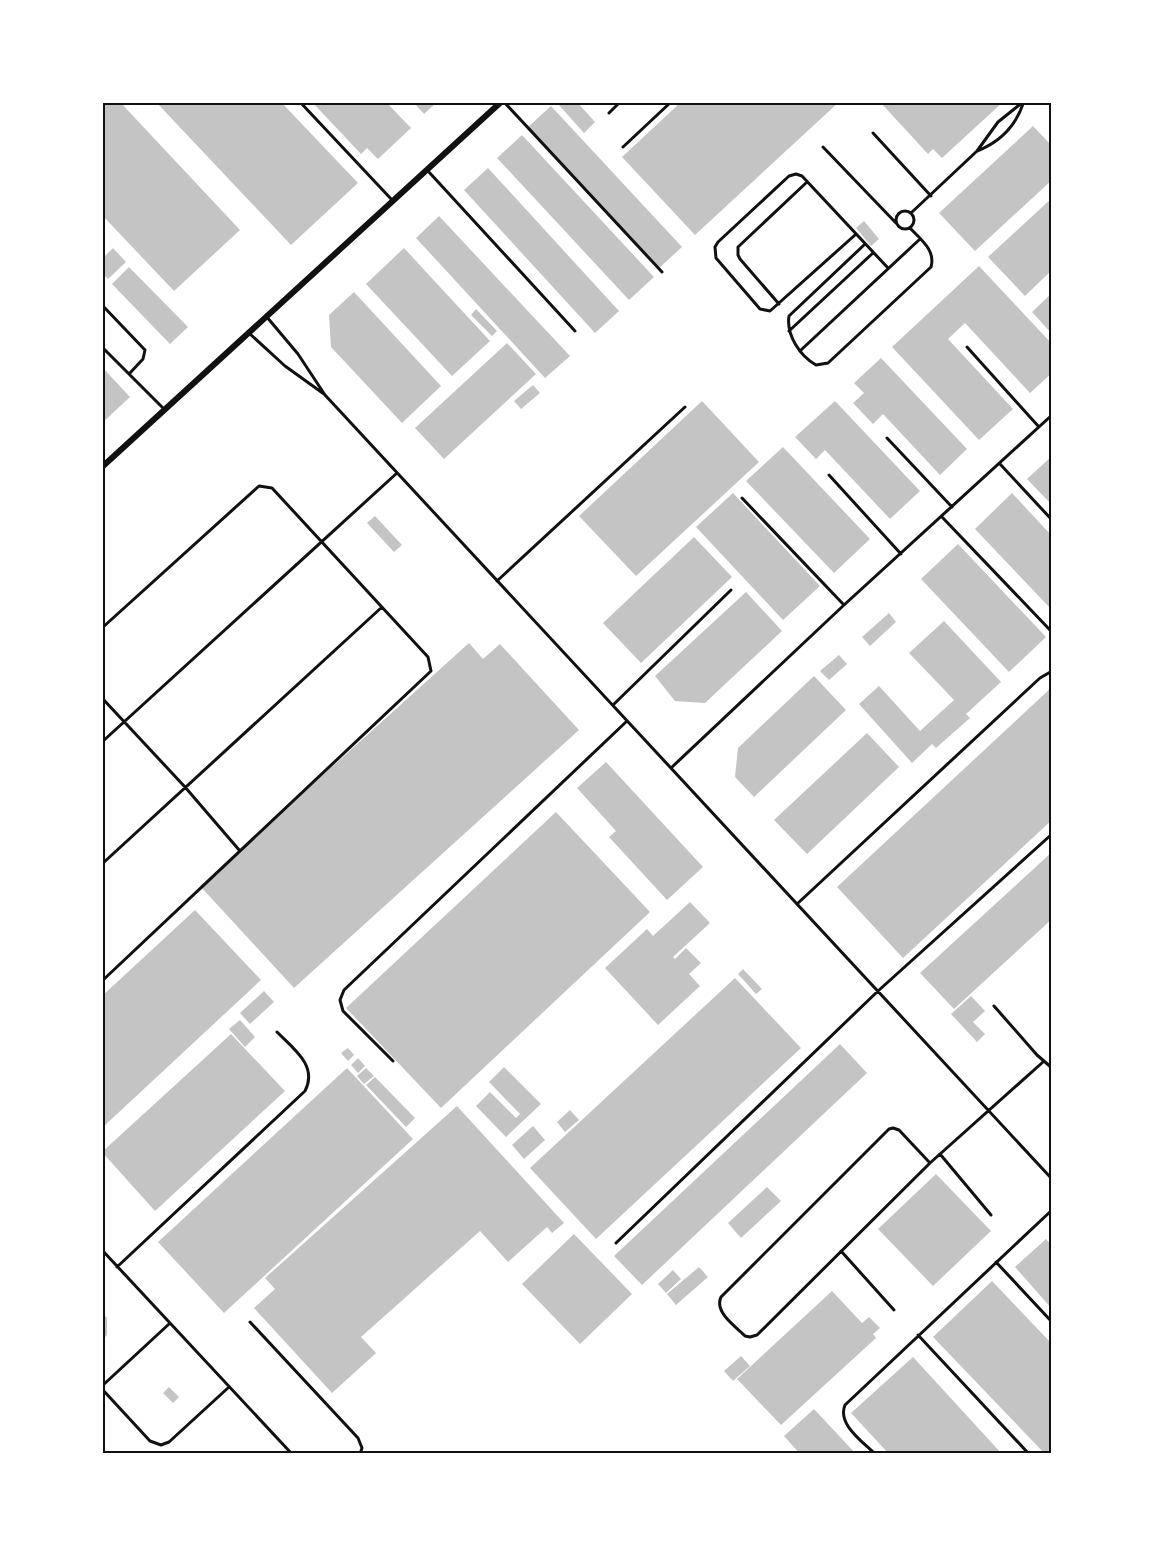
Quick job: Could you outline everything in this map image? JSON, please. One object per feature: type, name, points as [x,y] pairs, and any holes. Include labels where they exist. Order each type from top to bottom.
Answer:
[{"type":"street","points":[[102,467],[502,102]]},
{"type":"lane","points":[[300,102],[393,201]]},
{"type":"lane","points":[[502,102],[662,272]]},
{"type":"lane","points":[[609,114],[620,102]]},
{"type":"lane","points":[[623,147],[671,102]]},
{"type":"lane","points":[[977,152],[1003,136],[1015,121],[1023,102]]},
{"type":"lane","points":[[911,213],[977,152],[998,122],[1023,102]]},
{"type":"lane","points":[[873,133],[931,196]]},
{"type":"lane","points":[[823,147],[902,229],[910,228]]},
{"type":"lane","points":[[427,169],[575,331]]},
{"type":"lane","points":[[855,235],[770,311],[760,309],[716,258],[715,247],[718,242],[789,176],[799,174],[888,268]]},
{"type":"lane","points":[[779,304],[740,259],[738,247],[807,182]]},
{"type":"lane","points":[[896,223],[895,219],[900,212],[911,213]]},
{"type":"lane","points":[[910,228],[914,221],[911,213]]},
{"type":"lane","points":[[864,244],[792,311],[788,318],[789,331],[813,363],[820,365],[828,363],[929,271],[933,263],[933,255],[910,228]]},
{"type":"lane","points":[[801,350],[920,239]]},
{"type":"lane","points":[[789,331],[873,253]]},
{"type":"lane","points":[[102,305],[145,350],[143,360],[129,374]]},
{"type":"lane","points":[[266,316],[298,354],[325,395],[1052,1179]]},
{"type":"lane","points":[[248,332],[285,366],[325,395]]},
{"type":"lane","points":[[102,347],[164,409]]},
{"type":"lane","points":[[967,347],[1040,427]]},
{"type":"lane","points":[[497,580],[685,407]]},
{"type":"lane","points":[[671,768],[844,605],[1052,415]]},
{"type":"lane","points":[[1048,418],[1052,423]]},
{"type":"lane","points":[[887,438],[952,507]]},
{"type":"lane","points":[[1000,464],[1052,520]]},
{"type":"lane","points":[[102,742],[397,472]]},
{"type":"lane","points":[[829,475],[901,554]]},
{"type":"lane","points":[[102,628],[259,486],[272,488],[428,657],[431,671],[102,981]]},
{"type":"lane","points":[[742,498],[844,605]]},
{"type":"lane","points":[[942,517],[1050,630]]},
{"type":"lane","points":[[613,705],[730,590]]},
{"type":"lane","points":[[102,864],[382,607]]},
{"type":"lane","points":[[797,905],[1040,678],[1052,671]]},
{"type":"lane","points":[[102,698],[185,787],[240,851]]},
{"type":"lane","points":[[393,1061],[343,1011],[340,1000],[344,990],[627,721]]},
{"type":"lane","points":[[616,1243],[878,991],[1052,834]]},
{"type":"lane","points":[[994,1006],[1043,1062],[1052,1068]]},
{"type":"lane","points":[[117,1267],[305,1091],[309,1077],[306,1062],[277,1032]]},
{"type":"lane","points":[[930,1163],[899,1130],[889,1129],[721,1297],[718,1303],[720,1310],[745,1336],[754,1337],[930,1163],[1043,1062]]},
{"type":"lane","points":[[940,1154],[991,1215]]},
{"type":"lane","points":[[875,1454],[845,1422],[843,1409],[848,1401],[1052,1210]]},
{"type":"lane","points":[[102,1250],[292,1454]]},
{"type":"lane","points":[[840,1251],[894,1310]]},
{"type":"lane","points":[[996,1262],[1052,1322]]},
{"type":"lane","points":[[250,1322],[358,1438],[361,1446],[360,1454]]},
{"type":"lane","points":[[169,1323],[102,1388],[150,1441],[161,1445],[169,1442],[229,1387]]},
{"type":"lane","points":[[918,1335],[1029,1454]]},
{"type":"building","points":[[102,102],[120,102],[240,230],[174,291],[102,215]]},
{"type":"building","points":[[156,102],[281,102],[358,183],[291,245]]},
{"type":"building","points":[[312,102],[386,102],[411,128],[378,159],[367,148],[361,154]]},
{"type":"building","points":[[413,102],[437,102],[424,114]]},
{"type":"building","points":[[577,102],[595,122],[584,133],[558,104]]},
{"type":"building","points":[[681,102],[839,102],[695,235],[622,157]]},
{"type":"building","points":[[880,102],[1003,102],[942,158],[933,149],[928,154]]},
{"type":"building","points":[[551,106],[682,247],[659,268],[528,127]]},
{"type":"building","points":[[1033,126],[1052,146],[1052,180],[975,251],[939,213]]},
{"type":"building","points":[[522,135],[654,277],[629,300],[497,158]]},
{"type":"building","points":[[488,168],[619,311],[595,333],[464,190]]},
{"type":"building","points":[[1052,198],[1052,270],[1025,296],[988,257]]},
{"type":"building","points":[[439,216],[570,356],[545,378],[416,238]]},
{"type":"building","points":[[864,221],[879,239],[871,246],[856,228]]},
{"type":"building","points":[[113,248],[126,262],[108,279],[102,273],[102,259]]},
{"type":"building","points":[[404,248],[490,341],[452,376],[366,284]]},
{"type":"building","points":[[979,266],[1052,344],[1052,373],[1030,393],[965,323],[948,339],[1013,409],[979,440],[892,347]]},
{"type":"building","points":[[129,267],[188,327],[170,344],[112,284]]},
{"type":"building","points":[[354,292],[441,386],[402,423],[331,347],[329,315]]},
{"type":"building","points":[[1052,293],[1052,334],[1032,312]]},
{"type":"building","points":[[476,309],[497,331],[492,336],[471,315]]},
{"type":"building","points":[[507,343],[536,374],[444,459],[415,428]]},
{"type":"building","points":[[881,358],[967,449],[940,475],[883,414],[873,424],[853,403],[864,393],[854,383]]},
{"type":"building","points":[[102,367],[130,397],[102,423]]},
{"type":"building","points":[[533,385],[540,393],[521,409],[514,401]]},
{"type":"building","points":[[702,401],[759,462],[636,576],[579,516]]},
{"type":"building","points":[[835,401],[920,491],[890,519],[825,450],[816,459],[795,437]]},
{"type":"building","points":[[783,447],[870,539],[834,573],[746,481]]},
{"type":"building","points":[[1052,456],[1052,505],[1027,479]]},
{"type":"building","points":[[733,493],[820,586],[783,620],[696,527]]},
{"type":"building","points":[[1012,493],[1052,536],[1052,610],[975,529]]},
{"type":"building","points":[[375,516],[402,545],[394,552],[367,523]]},
{"type":"building","points":[[694,537],[732,577],[641,663],[603,623]]},
{"type":"building","points":[[958,544],[1046,637],[1009,672],[921,579]]},
{"type":"building","points":[[746,592],[782,631],[705,703],[675,701],[655,676]]},
{"type":"building","points":[[889,613],[896,622],[870,646],[862,637]]},
{"type":"building","points":[[944,621],[1001,682],[966,714],[970,718],[936,748],[932,744],[912,763],[859,704],[879,686],[920,731],[954,700],[909,653]]},
{"type":"building","points":[[469,643],[483,659],[500,644],[579,730],[294,988],[200,886]]},
{"type":"building","points":[[839,655],[847,664],[829,680],[820,671]]},
{"type":"building","points":[[814,676],[846,710],[754,797],[735,777],[738,748]]},
{"type":"building","points":[[1052,687],[1052,820],[903,958],[837,887]]},
{"type":"building","points":[[867,733],[899,767],[807,854],[774,820]]},
{"type":"building","points":[[606,762],[703,867],[667,900],[609,837],[616,831],[577,788]]},
{"type":"building","points":[[556,812],[650,912],[441,1108],[346,1008]]},
{"type":"building","points":[[1052,852],[1052,919],[954,1009],[920,973]]},
{"type":"building","points":[[690,902],[710,923],[673,957],[675,959],[686,948],[701,963],[689,974],[700,986],[658,1025],[605,968],[647,929],[653,936]]},
{"type":"building","points":[[195,910],[261,980],[102,1128],[102,996]]},
{"type":"building","points":[[743,969],[762,989],[756,994],[738,974]]},
{"type":"building","points":[[735,978],[801,1048],[596,1239],[530,1168]]},
{"type":"building","points":[[264,991],[274,1002],[250,1024],[240,1013]]},
{"type":"building","points":[[971,996],[985,1011],[973,1022],[985,1034],[977,1042],[951,1014]]},
{"type":"building","points":[[240,1020],[255,1037],[245,1047],[229,1029]]},
{"type":"building","points":[[231,1034],[285,1091],[155,1211],[102,1152]]},
{"type":"building","points":[[840,1044],[867,1073],[642,1285],[614,1256]]},
{"type":"building","points":[[348,1048],[354,1055],[348,1061],[341,1053]]},
{"type":"building","points":[[358,1058],[365,1066],[358,1073],[351,1065]]},
{"type":"building","points":[[504,1067],[541,1104],[506,1137],[476,1106],[490,1092],[516,1118],[520,1114],[489,1082]]},
{"type":"building","points":[[347,1068],[413,1139],[224,1313],[158,1242]]},
{"type":"building","points":[[366,1068],[374,1076],[364,1084],[357,1076]]},
{"type":"building","points":[[375,1077],[415,1118],[406,1127],[366,1085]]},
{"type":"building","points":[[457,1106],[564,1223],[552,1233],[547,1227],[508,1262],[480,1231],[361,1337],[376,1353],[332,1393],[254,1308],[275,1289],[265,1278]]},
{"type":"building","points":[[570,1110],[579,1120],[565,1132],[557,1122]]},
{"type":"building","points":[[533,1126],[545,1140],[524,1159],[512,1145]]},
{"type":"building","points":[[936,1174],[991,1231],[933,1286],[878,1229]]},
{"type":"building","points":[[767,1187],[781,1201],[741,1238],[728,1223]]},
{"type":"building","points":[[574,1234],[632,1294],[580,1344],[522,1284]]},
{"type":"building","points":[[1046,1239],[1052,1246],[1052,1309],[1015,1267]]},
{"type":"building","points":[[699,1267],[708,1277],[676,1305],[667,1294]]},
{"type":"building","points":[[673,1270],[681,1279],[666,1293],[658,1284]]},
{"type":"building","points":[[992,1281],[1052,1344],[1052,1454],[1045,1454],[933,1337]]},
{"type":"building","points":[[832,1291],[862,1323],[869,1317],[880,1328],[873,1334],[876,1338],[781,1425],[737,1379]]},
{"type":"building","points":[[102,1312],[107,1318],[107,1335],[102,1340]]},
{"type":"building","points":[[741,1356],[750,1366],[733,1381],[724,1371]]},
{"type":"building","points":[[913,1357],[1002,1454],[889,1454],[851,1413]]},
{"type":"building","points":[[169,1387],[179,1397],[173,1403],[163,1393]]},
{"type":"building","points":[[814,1409],[856,1454],[800,1454],[784,1436]]}]
